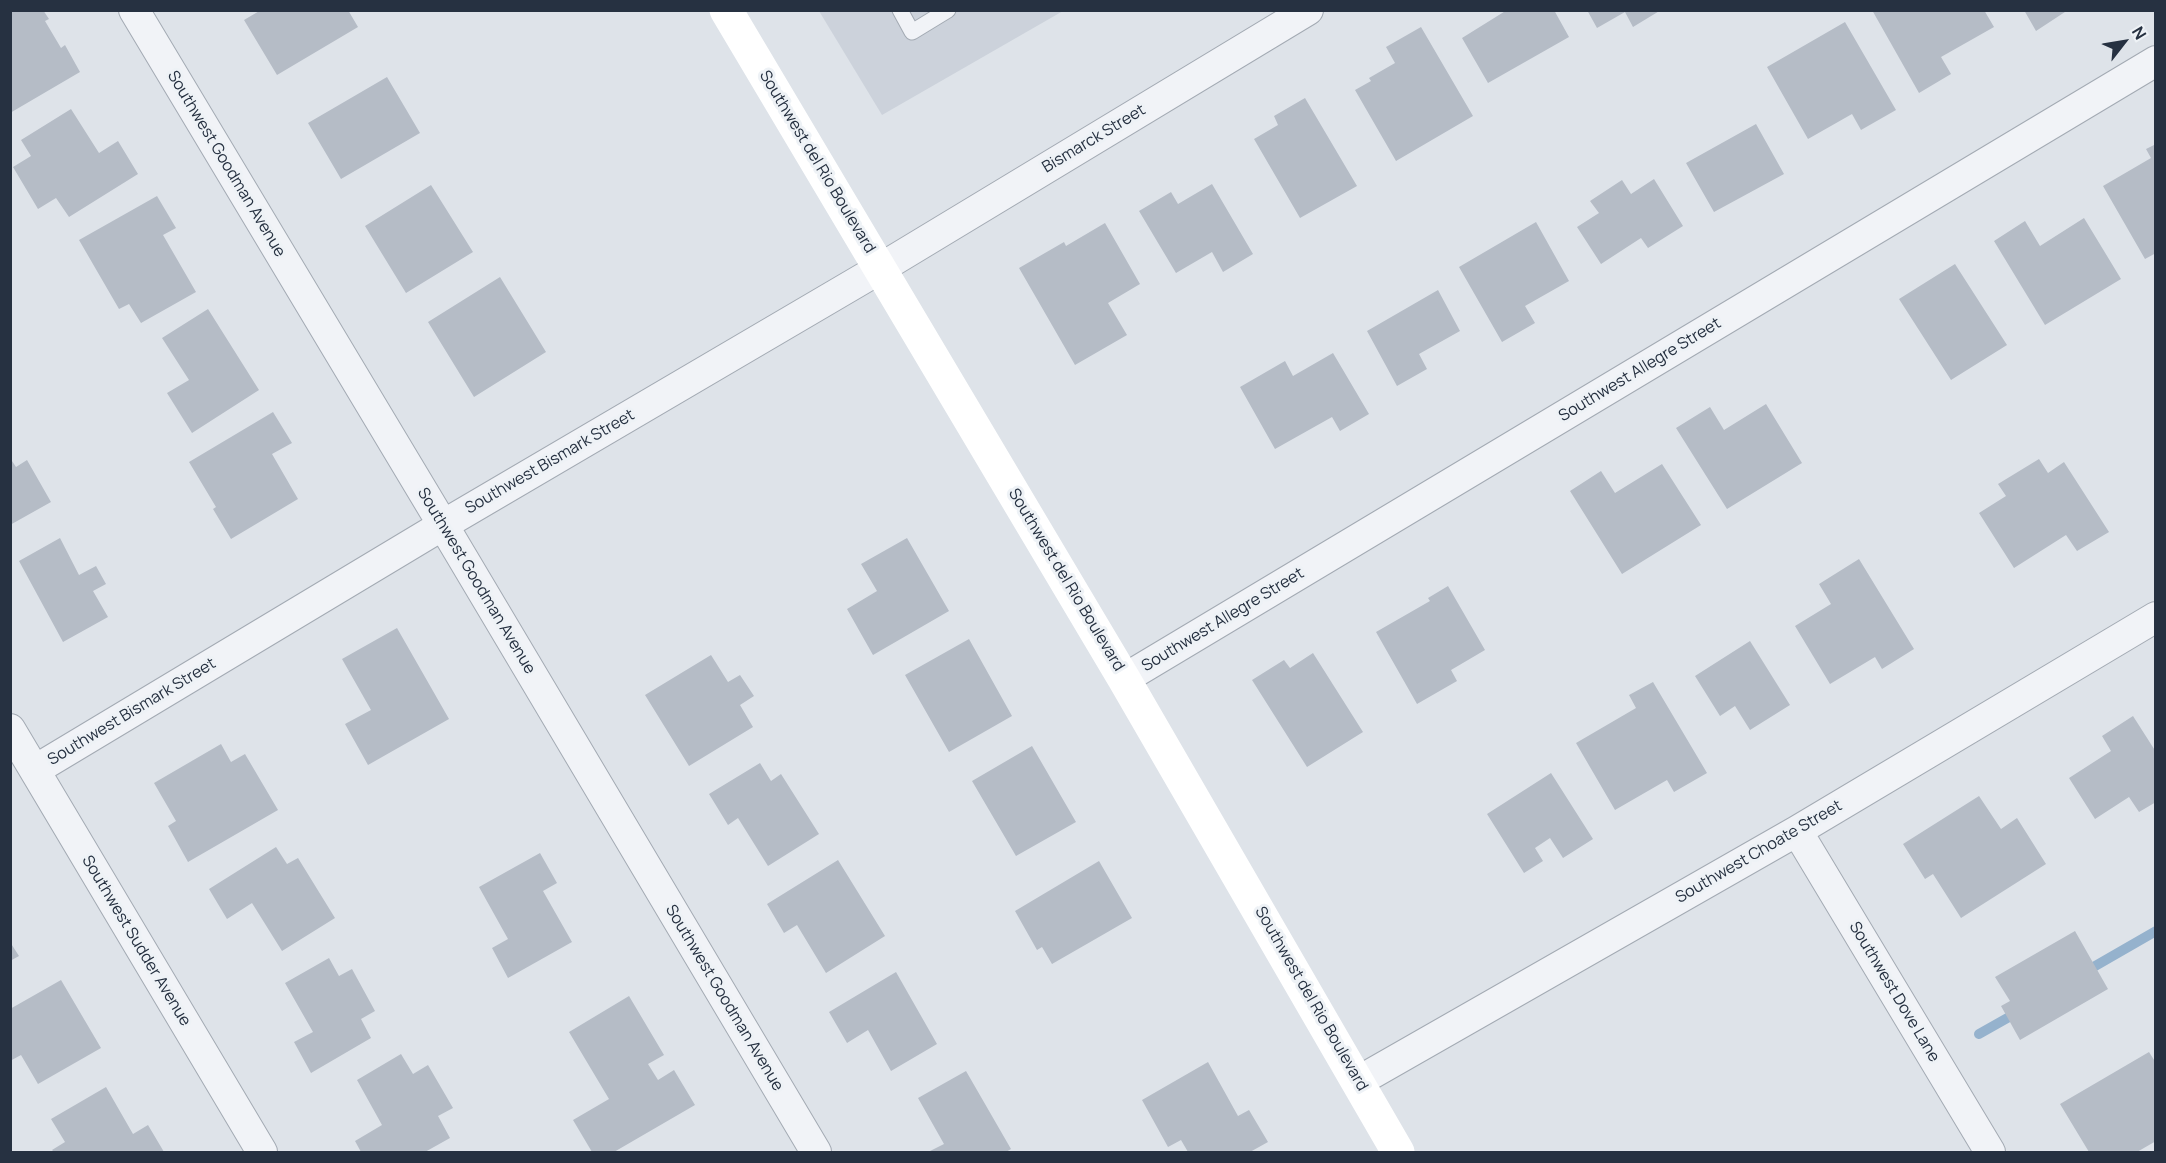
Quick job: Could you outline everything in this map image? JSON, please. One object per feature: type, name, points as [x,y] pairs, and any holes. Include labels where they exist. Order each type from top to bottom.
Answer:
[{"type":"street","name":"Southwest Goodman Avenue","points":[[134,10],[816,1152]]},
{"type":"street","name":"Southwest del Rio Boulevard","points":[[726,10],[1124,679],[1359,1081],[1398,1152]]},
{"type":"street","name":"Bismarck Street","points":[[881,268],[1308,10]]},
{"type":"street","name":"Southwest Allegre Street","points":[[1124,679],[2156,61]]},
{"type":"street","name":"Southwest Bismark Street","points":[[35,770],[443,525],[881,268]]},
{"type":"street","name":"Southwest Choate Street","points":[[1359,1081],[1797,831],[2156,617]]},
{"type":"street","name":"Southwest Sudder Avenue","points":[[10,729],[262,1152]]},
{"type":"street","name":"Southwest Dove Lane","points":[[1797,831],[1990,1152]]},
{"type":"lane","points":[[900,10],[912,32],[948,10]]},
{"type":"shaded area","points":[[819,11],[1063,11],[882,115]]},
{"type":"building","points":[[10,10],[43,10],[49,19],[45,21],[61,48],[65,45],[80,72],[10,113]]},
{"type":"building","points":[[261,10],[348,10],[358,27],[277,75],[244,20]]},
{"type":"building","points":[[1507,10],[1554,10],[1569,37],[1488,83],[1462,38]]},
{"type":"building","points":[[1587,10],[1661,10],[1633,27],[1625,12],[1597,28]]},
{"type":"building","points":[[1872,10],[1984,10],[1994,27],[1941,57],[1951,74],[1919,93]]},
{"type":"building","points":[[2024,10],[2068,10],[2036,31]]},
{"type":"building","points":[[1845,22],[1896,110],[1861,130],[1852,114],[1808,139],[1767,67]]},
{"type":"building","points":[[1421,27],[1473,116],[1396,161],[1355,90],[1371,81],[1369,78],[1395,63],[1386,47]]},
{"type":"building","points":[[387,77],[420,133],[341,179],[308,123]]},
{"type":"building","points":[[1305,98],[1357,186],[1300,218],[1254,139],[1278,125],[1274,116]]},
{"type":"building","points":[[71,109],[99,153],[118,141],[138,174],[69,217],[56,198],[38,209],[13,167],[31,156],[21,140]]},
{"type":"building","points":[[1756,124],[1784,174],[1714,212],[1686,163]]},
{"type":"building","points":[[2156,144],[2156,253],[2145,259],[2103,186],[2151,158],[2146,149]]},
{"type":"building","points":[[1654,179],[1683,226],[1648,248],[1641,238],[1601,264],[1577,227],[1599,213],[1590,201],[1622,180],[1631,194]]},
{"type":"building","points":[[1212,184],[1253,254],[1223,272],[1212,252],[1176,273],[1139,211],[1171,192],[1178,204]]},
{"type":"building","points":[[431,185],[473,252],[406,293],[365,226]]},
{"type":"building","points":[[157,196],[176,228],[163,235],[196,292],[141,323],[129,304],[119,309],[79,240]]},
{"type":"building","points":[[2084,218],[2121,279],[2045,325],[1994,241],[2025,221],[2040,246]]},
{"type":"building","points":[[1536,222],[1569,281],[1525,306],[1535,323],[1502,342],[1459,267]]},
{"type":"building","points":[[1105,223],[1140,284],[1108,303],[1127,335],[1075,365],[1019,268],[1064,242],[1066,246]]},
{"type":"building","points":[[1955,264],[2007,345],[1951,380],[1899,299]]},
{"type":"building","points":[[500,277],[546,352],[474,397],[428,322]]},
{"type":"building","points":[[1438,290],[1460,331],[1419,354],[1427,369],[1397,386],[1367,331]]},
{"type":"building","points":[[208,309],[259,390],[192,433],[167,393],[189,380],[162,338]]},
{"type":"building","points":[[1333,353],[1369,414],[1340,431],[1332,417],[1275,449],[1240,387],[1285,361],[1293,376]]},
{"type":"building","points":[[1766,404],[1802,463],[1727,509],[1676,428],[1710,407],[1724,430]]},
{"type":"building","points":[[273,412],[292,443],[272,454],[298,499],[231,539],[213,509],[216,507],[189,462]]},
{"type":"building","points":[[10,458],[16,467],[27,460],[51,502],[10,525]]},
{"type":"building","points":[[2039,459],[2048,473],[2064,462],[2109,532],[2077,551],[2066,535],[2014,568],[1979,513],[2006,496],[1998,484]]},
{"type":"building","points":[[1662,464],[1701,525],[1622,574],[1570,491],[1601,471],[1615,493]]},
{"type":"building","points":[[60,538],[79,575],[96,566],[106,584],[93,591],[108,617],[63,642],[19,561]]},
{"type":"building","points":[[907,538],[949,611],[873,655],[847,609],[877,591],[861,564]]},
{"type":"building","points":[[1859,559],[1914,649],[1882,669],[1875,657],[1830,684],[1795,626],[1831,604],[1819,584]]},
{"type":"building","points":[[1448,586],[1485,650],[1451,670],[1457,681],[1417,704],[1376,632],[1430,601],[1428,598]]},
{"type":"building","points":[[397,628],[449,719],[368,765],[345,724],[371,710],[342,659]]},
{"type":"building","points":[[969,639],[1012,716],[949,752],[905,675]]},
{"type":"building","points":[[1750,641],[1790,705],[1750,730],[1735,706],[1720,716],[1695,676]]},
{"type":"building","points":[[1313,653],[1363,732],[1307,767],[1252,680],[1284,660],[1290,668]]},
{"type":"building","points":[[711,655],[728,682],[740,675],[754,696],[740,705],[753,727],[689,766],[645,695]]},
{"type":"building","points":[[1653,682],[1707,773],[1674,792],[1667,780],[1615,810],[1576,743],[1636,708],[1629,695]]},
{"type":"building","points":[[2133,716],[2156,752],[2156,802],[2139,812],[2129,797],[2095,819],[2069,778],[2111,751],[2102,736]]},
{"type":"building","points":[[221,744],[231,762],[245,754],[278,810],[188,862],[168,826],[176,821],[154,783]]},
{"type":"building","points":[[1032,746],[1076,822],[1016,856],[972,781]]},
{"type":"building","points":[[760,763],[771,781],[781,774],[819,834],[768,866],[738,818],[728,825],[709,794]]},
{"type":"building","points":[[1551,773],[1593,839],[1563,858],[1550,838],[1535,848],[1543,861],[1524,873],[1487,814]]},
{"type":"building","points":[[1979,796],[2001,829],[2017,818],[2046,864],[1961,918],[1933,874],[1925,879],[1903,844]]},
{"type":"building","points":[[276,847],[287,864],[298,858],[335,918],[282,951],[252,903],[227,919],[209,889]]},
{"type":"building","points":[[540,853],[557,883],[543,891],[572,942],[508,978],[492,948],[508,939],[479,887]]},
{"type":"building","points":[[838,860],[885,936],[826,973],[797,925],[784,933],[767,904]]},
{"type":"building","points":[[1099,861],[1132,918],[1052,964],[1042,947],[1037,950],[1015,911]]},
{"type":"building","points":[[2075,931],[2108,989],[2020,1040],[2001,1006],[2010,1001],[1995,977]]},
{"type":"building","points":[[10,942],[19,956],[10,961]]},
{"type":"building","points":[[329,958],[339,976],[352,969],[375,1011],[361,1019],[371,1038],[311,1073],[294,1042],[313,1032],[285,983]]},
{"type":"building","points":[[896,972],[937,1044],[891,1071],[868,1030],[847,1043],[829,1012]]},
{"type":"building","points":[[61,980],[101,1048],[38,1084],[21,1055],[10,1061],[10,1009]]},
{"type":"building","points":[[629,996],[664,1055],[648,1064],[658,1080],[674,1070],[695,1105],[614,1152],[592,1152],[573,1120],[609,1099],[569,1032]]},
{"type":"building","points":[[2149,1052],[2156,1063],[2156,1141],[2137,1152],[2089,1152],[2060,1104]]},
{"type":"building","points":[[401,1054],[413,1074],[428,1065],[453,1108],[438,1116],[450,1138],[425,1152],[361,1152],[355,1141],[382,1125],[357,1080]]},
{"type":"building","points":[[1208,1062],[1238,1116],[1249,1110],[1268,1142],[1250,1152],[1188,1152],[1181,1140],[1168,1147],[1142,1100]]},
{"type":"building","points":[[966,1071],[1011,1149],[1006,1152],[928,1152],[944,1144],[918,1098]]},
{"type":"building","points":[[106,1087],[133,1134],[148,1125],[164,1152],[54,1152],[52,1150],[65,1142],[51,1119]]},
{"type":"waterway","points":[[2083,973],[2156,931]]},
{"type":"waterway","points":[[1979,1034],[2018,1012]]}]
